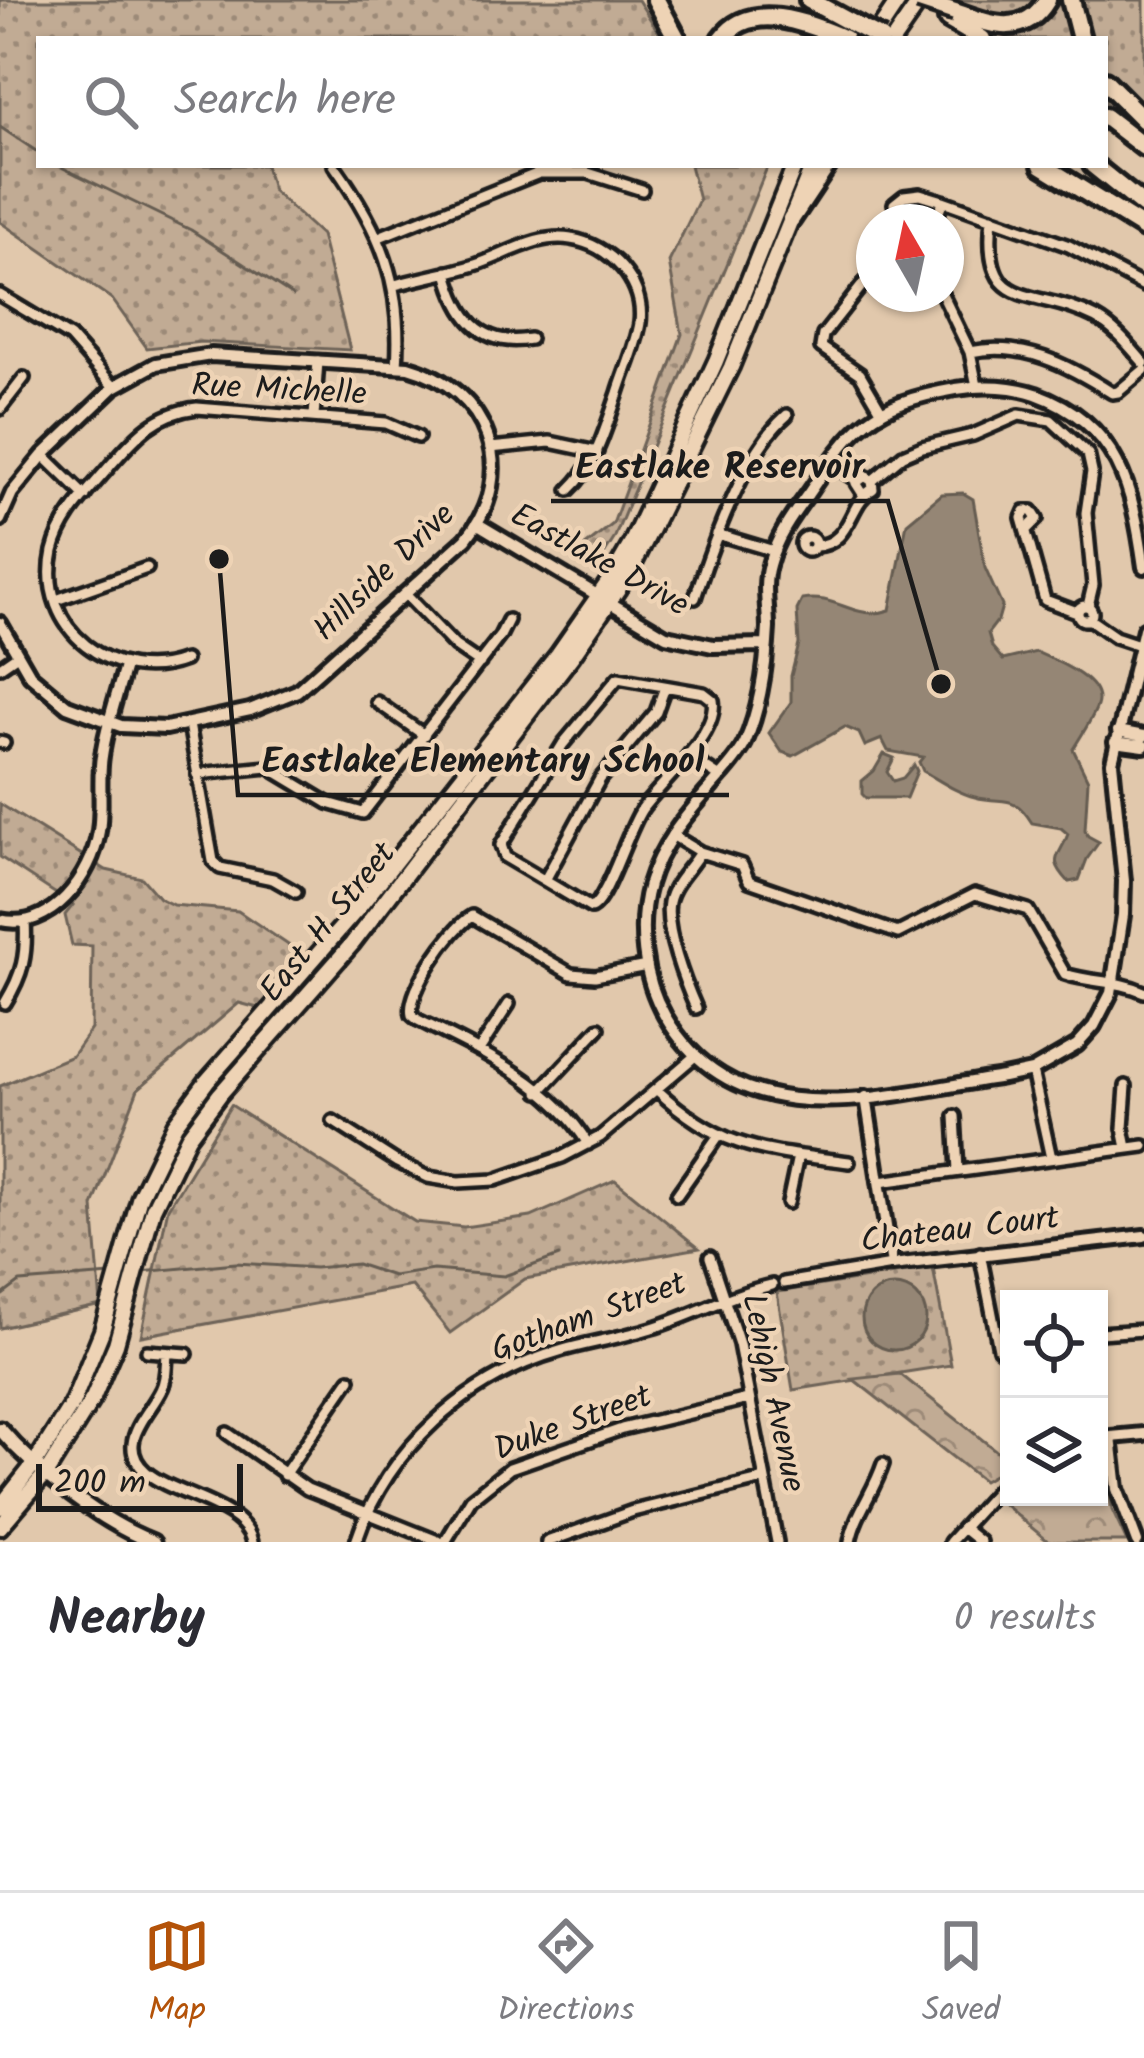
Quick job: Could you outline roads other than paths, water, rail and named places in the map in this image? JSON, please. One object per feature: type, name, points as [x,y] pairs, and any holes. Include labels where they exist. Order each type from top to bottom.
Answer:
[{"type":"highway","points":[[656,0],[675,36]]},
{"type":"highway","points":[[809,0],[851,32]]},
{"type":"highway","points":[[919,0],[951,15],[1014,27],[1035,17],[1047,0]]},
{"type":"highway","points":[[1071,0],[1080,36]]},
{"type":"highway","points":[[724,36],[741,16],[766,10],[851,32]]},
{"type":"highway","points":[[951,15],[978,36]]},
{"type":"highway","points":[[1108,84],[1144,120]]},
{"type":"highway","points":[[1108,119],[1144,147]]},
{"type":"highway","points":[[790,219],[825,168]]},
{"type":"highway","points":[[1047,168],[1144,227]]},
{"type":"highway","points":[[1097,168],[1144,206]]},
{"type":"main road","points":[[874,36],[898,0]]},
{"type":"main road","points":[[896,36],[919,0]]},
{"type":"main road","name":"East H Street","points":[[603,601],[716,362],[794,168]]},
{"type":"main road","name":"East H Street","points":[[0,1527],[41,1468],[95,1348],[140,1196],[175,1124],[632,569],[731,367],[812,168]]},
{"type":"main road","points":[[0,1429],[41,1468],[129,1533],[153,1542]]},
{"type":"main road","name":"East H Street","points":[[0,1507],[41,1468]]},
{"type":"street","points":[[336,168],[379,237],[395,285],[397,366]]},
{"type":"street","points":[[379,237],[538,169],[588,173],[642,190]]},
{"type":"street","points":[[894,203],[920,194],[943,201],[1101,260],[1144,286]]},
{"type":"street","points":[[970,352],[1027,352],[1066,365],[1112,392],[1118,392],[1144,366],[1119,335],[1096,318],[1005,286],[989,260],[992,218]]},
{"type":"street","points":[[395,285],[553,238],[587,243],[618,263],[636,292],[640,318],[597,452],[584,476],[568,490]]},
{"type":"street","points":[[447,272],[454,301],[472,323],[511,342],[530,339]]},
{"type":"street","points":[[856,293],[823,335],[820,347],[860,374],[880,410]]},
{"type":"street","points":[[0,295],[70,337],[114,387]]},
{"type":"street","points":[[951,312],[970,352],[977,386]]},
{"type":"street","points":[[0,520],[12,493],[43,455],[114,387],[145,369],[190,356],[397,366],[431,374],[457,390],[481,421],[490,448],[550,442],[597,452]]},
{"type":"street","points":[[314,417],[318,361]]},
{"type":"street","points":[[0,410],[24,378]]},
{"type":"street","points":[[1144,567],[1140,508],[1116,458],[1084,421],[1040,395],[1003,386],[977,386],[916,396],[880,410],[852,433],[783,530],[774,551],[767,573],[764,682],[745,744],[672,835],[648,886],[647,966],[662,1010],[695,1056],[728,1079],[776,1098],[825,1102],[1032,1071],[1077,1046],[1106,1005],[1114,981],[1124,881],[1112,790],[1117,736],[1144,629]]},
{"type":"street","name":"Rue Michelle","points":[[56,600],[51,572],[56,543],[72,511],[140,431],[169,414],[197,408],[314,417],[389,424],[418,436]]},
{"type":"street","points":[[695,598],[717,534],[766,436],[787,415]]},
{"type":"street","points":[[872,481],[903,455],[922,447],[988,430],[1019,416],[1051,420],[1088,454],[1093,472],[1086,513],[1093,585],[1089,619]]},
{"type":"street","name":"Hillside Drive","points":[[0,623],[16,656],[57,699],[111,724],[155,729],[250,710],[297,692],[478,524],[492,488],[490,448]]},
{"type":"street","points":[[43,455],[85,496]]},
{"type":"street","points":[[830,462],[857,481]]},
{"type":"street","points":[[857,481],[865,476],[872,481]]},
{"type":"street","points":[[857,481],[856,489],[863,494]]},
{"type":"street","points":[[815,546],[826,546],[842,534],[863,494],[872,489],[872,481]]},
{"type":"street","name":"Eastlake Drive","points":[[478,524],[646,627],[713,646],[766,645]]},
{"type":"street","points":[[1027,529],[1046,599],[1115,637],[1142,646]]},
{"type":"street","points":[[717,534],[774,551]]},
{"type":"street","points":[[146,568],[56,600],[64,621],[82,644],[125,666],[155,669],[185,660]]},
{"type":"street","points":[[406,595],[455,646],[480,663]]},
{"type":"street","points":[[1077,612],[1088,606]]},
{"type":"street","points":[[198,774],[268,767],[328,803],[363,813],[508,620]]},
{"type":"street","points":[[0,667],[16,656]]},
{"type":"street","points":[[0,920],[25,921],[59,905],[91,858],[100,829],[102,757],[125,666]]},
{"type":"street","points":[[618,678],[704,693],[714,704],[688,755],[644,807],[624,840],[599,904],[584,907],[505,857],[500,845],[505,834],[563,743],[618,678]]},
{"type":"street","points":[[544,880],[597,785],[648,723],[665,687]]},
{"type":"street","points":[[377,702],[424,735]]},
{"type":"street","points":[[189,724],[213,861],[220,868],[273,879],[296,892]]},
{"type":"street","points":[[1117,736],[1144,736]]},
{"type":"street","points":[[1117,736],[1144,746]]},
{"type":"street","points":[[688,755],[720,777]]},
{"type":"street","points":[[672,835],[700,852],[742,865],[749,881],[898,933],[975,894],[1028,910],[1065,974],[1087,981],[1114,981],[1144,992]]},
{"type":"street","points":[[696,1007],[681,969],[668,903],[700,852]]},
{"type":"street","points":[[588,1144],[539,1092],[479,1050],[418,1020],[409,1005],[464,919],[480,918],[571,974],[595,976],[647,966]]},
{"type":"street","points":[[5,1003],[27,954],[25,921]]},
{"type":"street","points":[[479,1050],[509,1004]]},
{"type":"street","points":[[539,1092],[599,1028]]},
{"type":"street","points":[[333,1120],[406,1168],[448,1181],[495,1180],[588,1144],[623,1121],[695,1056]]},
{"type":"street","points":[[1032,1071],[1051,1158]]},
{"type":"street","points":[[1126,1086],[1127,1148]]},
{"type":"street","points":[[657,1090],[700,1127],[748,1148],[849,1162]]},
{"type":"street","points":[[866,1097],[892,1265]]},
{"type":"street","points":[[955,1116],[958,1171]]},
{"type":"street","points":[[677,1195],[719,1135]]},
{"type":"street","points":[[880,1182],[1144,1146]]},
{"type":"street","points":[[788,1203],[798,1156]]},
{"type":"street","name":"Chateau Court","points":[[778,1284],[980,1253],[1144,1236]]},
{"type":"street","points":[[980,1253],[1000,1350]]},
{"type":"street","name":"Lehigh Avenue","points":[[710,1257],[739,1344],[777,1542]]},
{"type":"street","name":"Gotham Street","points":[[356,1542],[378,1487],[414,1440],[495,1378],[562,1350],[660,1326],[724,1297],[778,1284]]},
{"type":"street","points":[[1108,1332],[1144,1330]]},
{"type":"street","points":[[147,1351],[188,1354]]},
{"type":"street","points":[[167,1353],[161,1389],[135,1432],[137,1460],[149,1474],[240,1520],[252,1542]]},
{"type":"street","points":[[284,1475],[350,1379]]},
{"type":"street","name":"Duke Street","points":[[442,1542],[470,1498],[510,1468],[622,1429],[748,1399]]},
{"type":"street","points":[[227,1432],[284,1475],[365,1514],[442,1542]]},
{"type":"street","points":[[1108,1438],[1144,1435]]},
{"type":"street","points":[[1108,1451],[1137,1542]]},
{"type":"street","points":[[850,1542],[853,1523],[875,1488],[883,1464]]},
{"type":"street","points":[[548,1542],[650,1506],[764,1479]]},
{"type":"street","points":[[950,1542],[1000,1485]]},
{"type":"street","points":[[964,1529],[980,1542]]},
{"type":"waterway","points":[[0,127],[36,151]]},
{"type":"waterway","points":[[63,168],[191,230],[293,296]]},
{"type":"waterway","points":[[141,1272],[236,1263],[315,1268],[357,1264],[393,1276],[433,1270],[504,1276],[559,1256]]},
{"type":"waterway","points":[[0,1297],[20,1282],[111,1275]]},
{"type":"place","name":"Eastlake Elementary School","points":[[219,559]]},
{"type":"place","name":"Eastlake Reservoir","points":[[941,684]]}]
